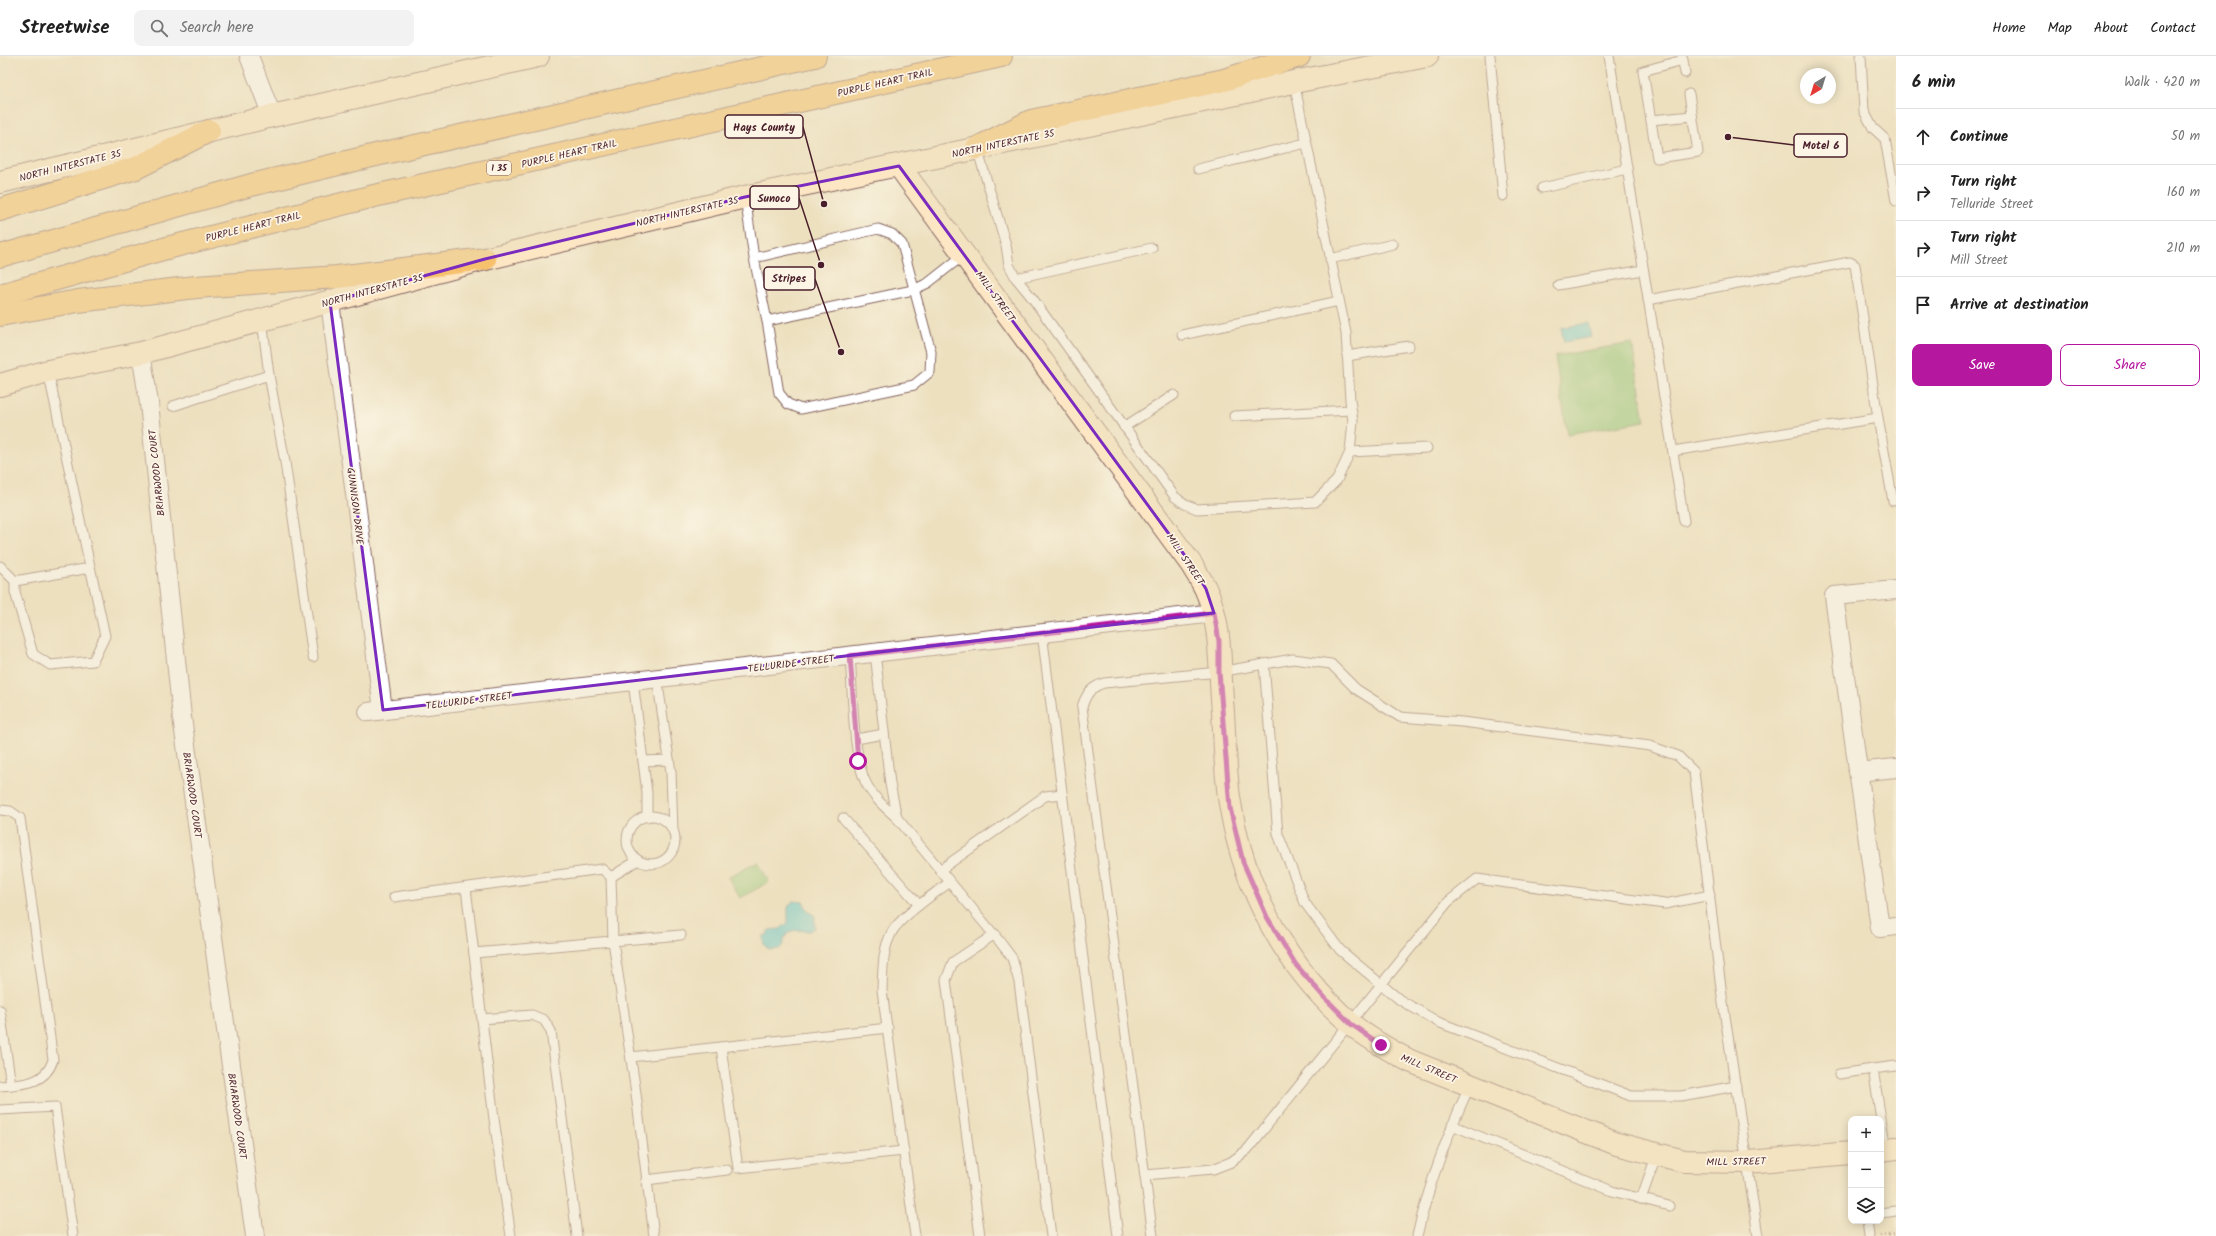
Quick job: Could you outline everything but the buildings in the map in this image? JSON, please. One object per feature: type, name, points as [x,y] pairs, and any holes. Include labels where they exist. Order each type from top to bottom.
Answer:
[{"type":"highway","points":[[0,256],[251,185],[388,152],[814,56]]},
{"type":"highway","name":"PURPLE HEART TRAIL","points":[[0,295],[167,248],[374,196],[1001,56]]},
{"type":"highway","points":[[977,148],[1031,121],[1224,80],[1299,56]]},
{"type":"highway","points":[[0,210],[136,168],[209,131]]},
{"type":"highway","points":[[0,315],[78,301],[196,287],[337,277],[485,259]]},
{"type":"main road","name":"NORTH INTERSTATE 35","points":[[0,182],[495,60],[538,56]]},
{"type":"main road","name":"NORTH INTERSTATE 35","points":[[0,385],[48,371],[141,353],[485,259],[745,197],[899,166],[977,148],[1294,82],[1427,56]]},
{"type":"main road","name":"MILL STREET","points":[[899,166],[966,254],[1191,564],[1206,589],[1214,613],[1219,641],[1219,672],[1230,808],[1243,862],[1267,917],[1296,965],[1325,998],[1351,1024],[1381,1045],[1410,1062],[1617,1144],[1684,1161],[1748,1162],[1848,1153]]},
{"type":"street","points":[[248,56],[272,116]]},
{"type":"street","name":"GUNNISON DRIVE","points":[[330,302],[375,711]]},
{"type":"street","name":"BRIARWOOD COURT","points":[[141,353],[149,403],[182,717],[255,1236]]},
{"type":"street","points":[[1896,590],[1834,596],[1857,772],[1880,928],[1896,926]]},
{"type":"street","name":"TELLURIDE STREET","points":[[375,711],[1214,613]]},
{"type":"street","points":[[1857,772],[1896,768]]},
{"type":"lane","points":[[1490,56],[1502,196]]},
{"type":"lane","points":[[1609,56],[1684,522]]},
{"type":"lane","points":[[1861,56],[1864,111],[1873,128],[1885,139],[1896,201]]},
{"type":"lane","points":[[1685,73],[1683,58],[1643,71],[1657,158],[1698,152],[1689,94]]},
{"type":"lane","points":[[977,148],[1006,245],[1009,265],[1016,278],[1033,299],[1174,497],[1184,504],[1197,509],[1315,502],[1337,480],[1350,452],[1353,420],[1346,333],[1294,82]]},
{"type":"lane","points":[[1651,120],[1692,116]]},
{"type":"lane","points":[[1198,169],[1306,143]]},
{"type":"lane","points":[[1542,188],[1627,169]]},
{"type":"lane","points":[[745,197],[754,258],[767,321],[779,393],[788,404],[801,409],[914,385],[930,372],[931,352],[913,290],[902,244],[892,234],[878,229],[754,258]]},
{"type":"lane","points":[[1330,259],[1393,244]]},
{"type":"lane","points":[[1016,278],[1152,248]]},
{"type":"lane","points":[[767,321],[913,290],[928,283],[966,254]]},
{"type":"lane","points":[[1648,300],[1850,262],[1855,265],[1878,418],[1893,501]]},
{"type":"lane","points":[[1558,285],[1643,270]]},
{"type":"lane","points":[[1182,335],[1339,301]]},
{"type":"lane","points":[[262,320],[269,375],[285,462],[313,657]]},
{"type":"lane","points":[[1347,356],[1410,346]]},
{"type":"lane","points":[[0,566],[15,581],[15,592],[33,654],[50,665],[93,661],[105,636],[48,371]]},
{"type":"lane","points":[[173,406],[269,375]]},
{"type":"lane","points":[[1124,427],[1174,395]]},
{"type":"lane","points":[[1234,416],[1351,410]]},
{"type":"lane","points":[[1673,451],[1878,418]]},
{"type":"lane","points":[[1350,452],[1427,448]]},
{"type":"lane","points":[[15,581],[90,568]]},
{"type":"lane","points":[[1042,633],[1118,1236]]},
{"type":"lane","points":[[875,653],[884,734],[897,818]]},
{"type":"lane","points":[[850,656],[858,761],[866,781],[880,804],[897,818],[995,934],[1012,958],[1019,982],[1051,1236]]},
{"type":"lane","points":[[1153,1236],[1082,707],[1085,696],[1090,690],[1104,683],[1219,672],[1293,659],[1331,664],[1356,689],[1400,717],[1462,722],[1650,746],[1678,756],[1694,772],[1736,1086],[1758,1236]]},
{"type":"lane","points":[[1264,664],[1278,834],[1306,903],[1340,950],[1381,986],[1400,1000],[1438,1022],[1631,1096],[1681,1096],[1736,1086]]},
{"type":"lane","points":[[657,678],[669,760],[673,831],[675,839],[674,848],[663,861],[655,864],[646,864],[638,860],[632,854],[628,845],[628,836],[631,827],[638,820],[647,817],[662,819],[673,831]]},
{"type":"lane","points":[[633,681],[647,793],[647,817]]},
{"type":"lane","points":[[856,738],[884,734]]},
{"type":"lane","points":[[643,761],[669,760]]},
{"type":"lane","points":[[940,870],[1045,796],[1062,794]]},
{"type":"lane","points":[[0,810],[10,811],[20,818],[53,1060],[47,1072],[32,1084],[0,1086]]},
{"type":"lane","points":[[843,818],[919,905]]},
{"type":"lane","points":[[611,877],[638,860]]},
{"type":"lane","points":[[394,897],[602,869],[611,877],[613,941],[654,1236]]},
{"type":"lane","points":[[1145,1175],[1213,1169],[1231,1162],[1247,1150],[1351,1024],[1448,902],[1477,879],[1665,904],[1710,896]]},
{"type":"lane","points":[[915,1236],[882,990],[883,960],[892,931],[919,905],[950,882]]},
{"type":"lane","points":[[466,888],[511,1236]]},
{"type":"lane","points":[[474,953],[681,934]]},
{"type":"lane","points":[[980,1236],[946,980],[953,962],[995,934]]},
{"type":"lane","points":[[0,1010],[11,1085]]},
{"type":"lane","points":[[482,1019],[532,1015],[544,1020],[551,1031],[577,1236]]},
{"type":"lane","points":[[630,1057],[888,1028]]},
{"type":"lane","points":[[721,1047],[738,1168],[904,1151]]},
{"type":"lane","points":[[1839,1074],[1896,1066]]},
{"type":"lane","points":[[1873,1069],[1881,1116]]},
{"type":"lane","points":[[1417,1236],[1432,1177],[1452,1125],[1470,1086]]},
{"type":"lane","points":[[0,1110],[55,1107],[73,1236]]},
{"type":"lane","points":[[1452,1125],[1612,1191],[1669,1206]]},
{"type":"lane","points":[[1884,1132],[1888,1149]]},
{"type":"lane","points":[[1641,1199],[1657,1154]]},
{"type":"lane","points":[[646,1180],[727,1170]]},
{"type":"lane","points":[[1884,1213],[1896,1211]]},
{"type":"lane","points":[[1867,1224],[1869,1236]]},
{"type":"path","points":[[1881,1236],[1896,1234]]},
{"type":"highlighted area","points":[[899,166],[1191,564],[1206,589],[1214,613],[383,710],[330,302],[485,259],[745,197]]},
{"type":"green space","points":[[1632,343],[1645,421],[1567,434],[1555,356]]},
{"type":"green space","points":[[758,861],[769,882],[740,898],[728,877]]},
{"type":"water","points":[[1588,323],[1591,337],[1564,342],[1561,328]]},
{"type":"water","points":[[793,901],[803,902],[808,911],[815,916],[815,928],[810,931],[796,930],[790,932],[785,937],[783,945],[779,949],[770,950],[764,945],[763,936],[767,935],[770,930],[780,929],[788,923],[788,907]]},
{"type":"place","name":"Motel 6","points":[[1728,137]]},
{"type":"place","name":"Hays County","points":[[824,204]]},
{"type":"place","name":"Sunoco","points":[[821,265]]},
{"type":"place","name":"Stripes","points":[[841,352]]},
{"type":"route","points":[[858,761],[850,656],[1214,613],[1219,641],[1219,672],[1230,808],[1243,862],[1267,917],[1296,965],[1325,998],[1351,1024],[1381,1045]]}]
